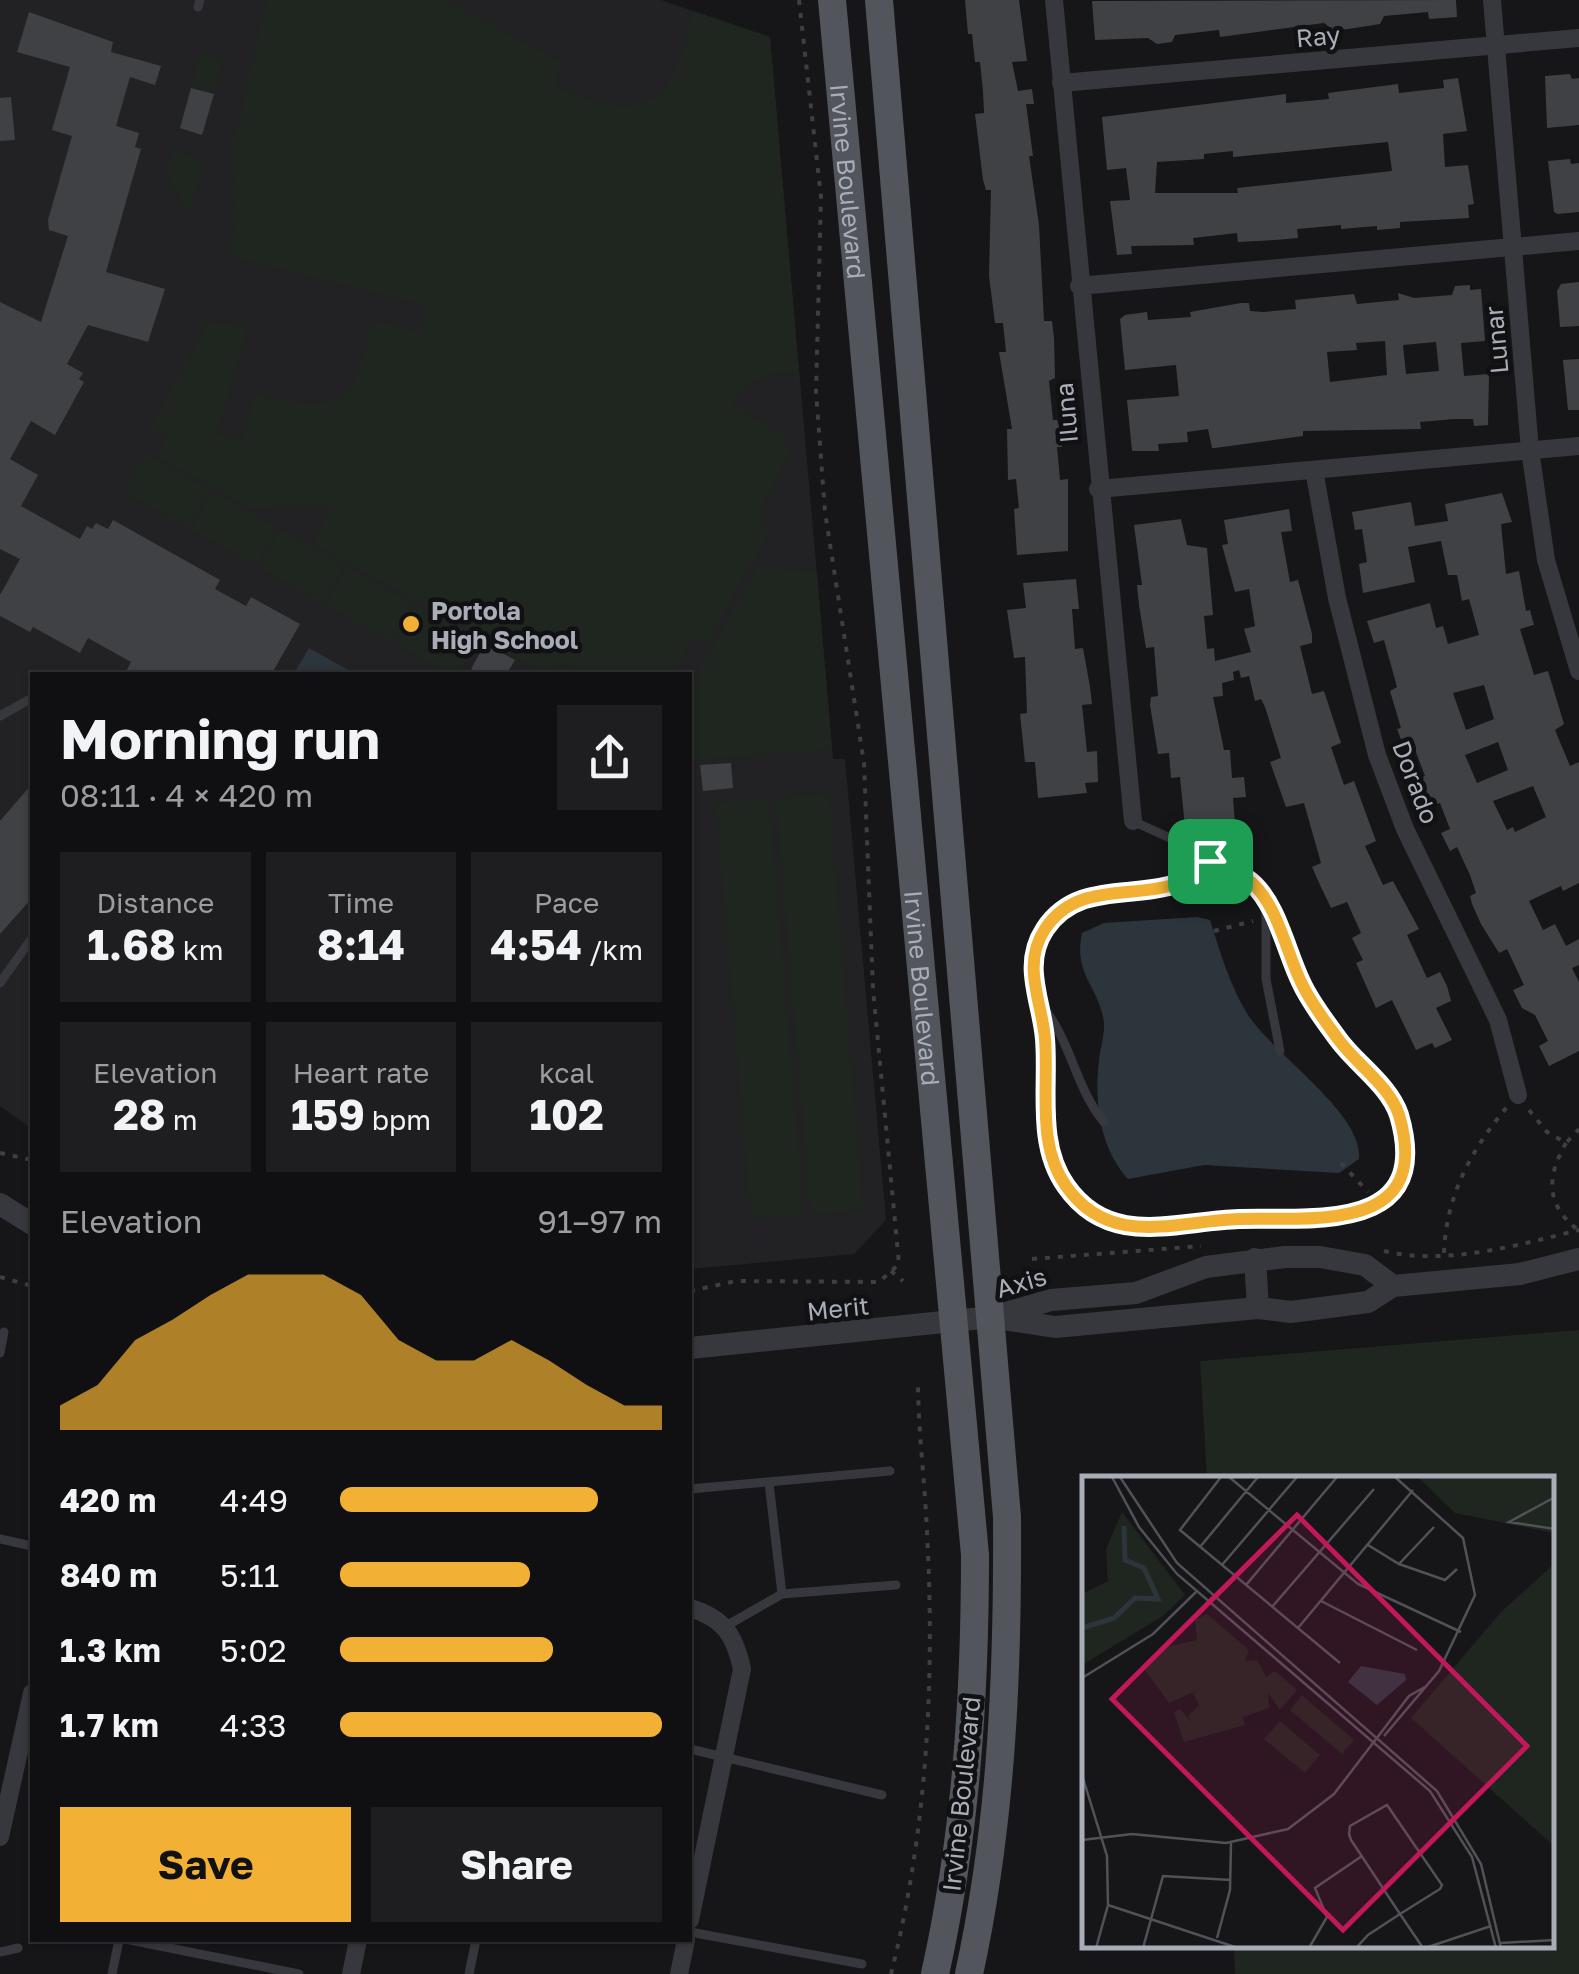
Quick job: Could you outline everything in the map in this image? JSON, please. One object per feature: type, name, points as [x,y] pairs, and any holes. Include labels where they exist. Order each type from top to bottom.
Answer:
[{"type":"main road","name":"Irvine Boulevard","points":[[832,0],[992,1317],[1006,1517],[1008,1674],[995,1828],[969,1974]]},
{"type":"main road","name":"Irvine Boulevard","points":[[879,0],[896,161],[905,580],[952,1320],[975,1555],[975,1666],[959,1841],[935,1974]]},
{"type":"street","name":"Iluna","points":[[1054,0],[1098,489],[1133,821]]},
{"type":"street","name":"Lunar","points":[[1492,0],[1530,450],[1546,560],[1579,671]]},
{"type":"street","name":"Ray","points":[[1061,84],[1579,38]]},
{"type":"street","points":[[1079,286],[1579,241]]},
{"type":"street","points":[[1098,489],[1579,446]]},
{"type":"street","name":"Dorado","points":[[1314,470],[1337,598],[1377,755],[1405,829],[1498,1020],[1518,1095]]},
{"type":"street","points":[[0,1204],[30,1223]]},
{"type":"street","name":"Axis","points":[[992,1317],[1051,1300],[1136,1294],[1206,1267],[1256,1260],[1320,1256],[1373,1268],[1392,1286]]},
{"type":"street","points":[[1256,1260],[1258,1308]]},
{"type":"street","name":"Axis","points":[[992,1317],[1055,1327],[1258,1308],[1290,1312],[1368,1302],[1392,1286],[1520,1274],[1579,1260]]},
{"type":"street","name":"Merit","points":[[692,1348],[992,1317]]},
{"type":"street","points":[[692,1609],[726,1626],[737,1644],[742,1669],[692,1910]]},
{"type":"street","points":[[0,1836],[30,1702]]},
{"type":"street","points":[[351,1974],[358,1942]]},
{"type":"street","points":[[679,1974],[686,1942]]},
{"type":"lane","points":[[0,716],[30,699]]},
{"type":"lane","points":[[1133,821],[1250,881],[1266,900],[1304,988],[1340,1042],[1398,1110],[1404,1140],[1400,1180],[1387,1199],[1355,1214],[1332,1220],[1240,1219],[1132,1230],[1095,1214],[1065,1185],[1052,1156],[1035,950],[1046,928],[1068,906],[1092,894],[1147,892],[1177,886],[1198,876],[1210,861]]},
{"type":"lane","points":[[1266,900],[1263,946],[1280,1051]]},
{"type":"lane","points":[[0,984],[30,941]]},
{"type":"lane","points":[[1038,1000],[1062,1031],[1092,1108],[1104,1122]]},
{"type":"lane","points":[[0,1353],[4,1332]]},
{"type":"lane","points":[[692,1488],[890,1470]]},
{"type":"lane","points":[[769,1483],[782,1594]]},
{"type":"lane","points":[[0,1540],[30,1546]]},
{"type":"lane","points":[[726,1626],[782,1594],[896,1585]]},
{"type":"lane","points":[[692,1748],[882,1795]]},
{"type":"lane","points":[[692,1932],[862,1964]]},
{"type":"lane","points":[[112,1974],[119,1942]]},
{"type":"lane","points":[[139,1942],[258,1970],[299,1974]]},
{"type":"lane","points":[[468,1974],[476,1942]]},
{"type":"lane","points":[[0,1952],[18,1948]]},
{"type":"path","points":[[692,1291],[736,1281],[879,1282],[899,1264],[874,989],[864,763],[826,512],[817,409],[821,197],[799,0]]},
{"type":"path","points":[[1214,931],[1248,922]]},
{"type":"path","points":[[1444,1254],[1454,1194],[1468,1159],[1518,1095],[1547,1132],[1566,1144]]},
{"type":"path","points":[[1578,1230],[1562,1217],[1551,1199],[1552,1177],[1566,1144],[1579,1129]]},
{"type":"path","points":[[0,1153],[30,1160]]},
{"type":"path","points":[[1341,1162],[1372,1197]]},
{"type":"path","points":[[891,1271],[903,1281]]},
{"type":"path","points":[[0,1277],[30,1285]]},
{"type":"path","points":[[892,1974],[922,1790],[927,1710],[928,1534],[918,1380]]},
{"type":"shaded area","name":"Portola High School","points":[[0,0],[661,0],[770,37],[833,759],[845,759],[886,1220],[854,1254],[692,1269],[692,672],[30,672],[30,1128],[0,1106]]},
{"type":"shaded area","points":[[267,0],[444,0],[560,61],[555,87],[612,105],[651,100],[664,88],[676,70],[693,11],[770,37],[799,373],[779,372],[760,378],[731,404],[782,435],[791,452],[758,512],[768,534],[706,644],[693,637],[675,672],[579,672],[558,661],[554,669],[560,672],[542,672],[314,544],[330,505],[250,508],[156,456],[167,436],[151,427],[209,321],[247,329],[217,434],[242,442],[255,394],[307,404],[339,398],[358,372],[372,321],[421,332],[426,305],[228,256],[234,232],[233,144]]},
{"type":"shaded area","points":[[201,52],[221,62],[214,94],[191,88]]},
{"type":"shaded area","points":[[173,151],[204,160],[189,213],[167,173]]},
{"type":"shaded area","points":[[145,454],[210,490],[188,528],[124,492]]},
{"type":"shaded area","points":[[213,491],[277,527],[256,566],[191,529]]},
{"type":"shaded area","points":[[280,529],[344,565],[323,604],[259,567]]},
{"type":"shaded area","points":[[758,566],[817,573],[832,749],[692,760],[692,683]]},
{"type":"shaded area","points":[[347,567],[412,603],[390,641],[326,605]]},
{"type":"shaded area","points":[[414,604],[479,640],[461,672],[446,672],[393,642]]},
{"type":"shaded area","points":[[309,648],[352,672],[295,672]]},
{"type":"shaded area","points":[[829,794],[863,1210],[811,1215],[776,798]]},
{"type":"shaded area","points":[[769,799],[804,1215],[751,1219],[716,803]]},
{"type":"shaded area","points":[[1197,917],[1210,920],[1231,981],[1248,1015],[1348,1123],[1357,1142],[1359,1159],[1339,1173],[1204,1165],[1128,1179],[1111,1153],[1101,1124],[1097,1093],[1104,1022],[1081,960],[1082,933],[1104,923]]},
{"type":"shaded area","points":[[1579,1330],[1579,1974],[1235,1974],[1234,1949],[1554,1949],[1554,1476],[1207,1476],[1200,1361]]},
{"type":"building","points":[[965,0],[1019,0],[1027,61],[1012,62],[1018,91],[1032,89],[1034,104],[1026,104],[1033,156],[1029,156],[1039,225],[1044,321],[1052,321],[1054,338],[1055,378],[1049,381],[1053,420],[1057,420],[1061,432],[1062,447],[1057,447],[1060,480],[1068,479],[1068,551],[1017,555],[1016,479],[1008,480],[1007,429],[1012,429],[999,352],[1006,352],[1003,323],[995,323],[989,276],[991,190],[986,190],[983,180],[975,114],[984,113],[983,91],[980,62],[975,62],[972,34],[968,34]]},
{"type":"building","points":[[1456,0],[1457,17],[1429,19],[1428,12],[1384,16],[1380,24],[1348,29],[1333,30],[1324,23],[1220,37],[1219,30],[1175,35],[1172,42],[1157,44],[1148,38],[1095,40],[1092,1]]},
{"type":"building","points":[[29,12],[113,42],[111,52],[161,66],[155,85],[130,77],[116,126],[139,133],[135,147],[141,149],[106,272],[165,289],[148,342],[88,325],[67,364],[83,373],[79,379],[84,382],[55,435],[31,421],[10,459],[38,475],[21,506],[80,539],[87,526],[92,529],[96,523],[108,529],[113,520],[220,580],[215,589],[246,606],[251,597],[300,624],[273,672],[126,672],[131,662],[88,638],[80,653],[33,627],[30,632],[0,616],[0,595],[20,559],[0,549],[0,302],[41,322],[68,236],[49,230],[48,220],[72,136],[52,130],[70,67],[17,52]]},
{"type":"building","points":[[1570,74],[1572,79],[1579,78],[1579,125],[1547,128],[1545,76]]},
{"type":"building","points":[[1458,78],[1467,131],[1443,134],[1445,167],[1468,165],[1474,204],[1468,205],[1469,218],[1400,222],[1400,228],[1377,230],[1377,226],[1341,229],[1341,225],[1297,229],[1298,238],[1275,240],[1238,242],[1237,233],[1193,238],[1194,245],[1131,246],[1132,254],[1117,255],[1110,201],[1130,200],[1126,168],[1107,170],[1102,117],[1286,94],[1286,103],[1329,99],[1328,93],[1398,84],[1399,93],[1444,88],[1443,80]],"holes":[[[1388,142],[1392,171],[1237,188],[1238,193],[1155,193],[1157,162],[1204,159],[1204,154],[1233,151],[1233,157]]]},
{"type":"building","points":[[191,88],[214,94],[202,135],[180,128]]},
{"type":"building","points":[[11,97],[15,140],[0,141],[0,98]]},
{"type":"building","points":[[1570,159],[1571,164],[1579,163],[1579,212],[1558,214],[1554,212],[1548,161]]},
{"type":"building","points":[[1579,282],[1579,326],[1560,327],[1557,291],[1561,284]]},
{"type":"building","points":[[1455,286],[1481,289],[1485,341],[1461,343],[1464,376],[1489,374],[1488,425],[1474,426],[1473,419],[1454,419],[1420,422],[1421,429],[1303,431],[1303,436],[1215,448],[1208,429],[1187,432],[1188,442],[1158,444],[1159,451],[1132,451],[1127,400],[1179,396],[1176,365],[1125,370],[1120,319],[1125,315],[1147,312],[1148,320],[1191,317],[1190,312],[1241,303],[1249,303],[1250,311],[1296,309],[1295,300],[1354,294],[1357,304],[1399,300],[1398,293],[1414,298],[1452,295]],"holes":[[[1385,341],[1387,375],[1330,382],[1327,352],[1357,350],[1356,343]],[[1436,342],[1439,371],[1406,374],[1403,345]]]},
{"type":"building","points":[[1579,359],[1579,410],[1568,410],[1563,360]]},
{"type":"building","points":[[1502,493],[1512,522],[1501,524],[1506,574],[1519,571],[1526,611],[1530,610],[1534,625],[1520,629],[1534,675],[1548,671],[1564,724],[1555,730],[1570,766],[1579,762],[1579,883],[1563,891],[1561,886],[1529,901],[1543,930],[1555,924],[1566,946],[1579,939],[1579,965],[1572,968],[1579,982],[1579,1051],[1549,1066],[1539,1046],[1548,1041],[1535,1015],[1522,1008],[1513,990],[1524,985],[1507,949],[1499,953],[1481,924],[1470,896],[1476,893],[1470,875],[1457,847],[1450,851],[1441,833],[1450,829],[1440,803],[1427,808],[1418,779],[1425,776],[1414,747],[1405,750],[1397,729],[1401,728],[1390,691],[1397,687],[1384,640],[1374,643],[1367,621],[1430,603],[1436,628],[1443,626],[1448,644],[1479,635],[1469,599],[1462,601],[1457,575],[1448,575],[1441,541],[1408,547],[1415,582],[1363,593],[1359,564],[1367,562],[1362,529],[1355,530],[1352,512],[1411,502],[1415,526],[1448,521],[1445,504]],"holes":[[[1484,685],[1494,719],[1466,730],[1453,693]],[[1498,742],[1508,770],[1477,783],[1465,755]],[[1533,786],[1546,817],[1515,832],[1513,827],[1507,830],[1493,801]]]},
{"type":"building","points":[[1289,509],[1292,531],[1281,532],[1290,582],[1298,580],[1312,634],[1312,643],[1300,646],[1312,694],[1324,691],[1341,743],[1331,747],[1344,785],[1354,781],[1376,841],[1365,846],[1383,885],[1393,881],[1419,929],[1407,935],[1427,978],[1440,972],[1447,986],[1451,1001],[1436,1008],[1452,1040],[1435,1048],[1432,1043],[1416,1050],[1392,1000],[1376,1008],[1356,963],[1363,960],[1352,938],[1361,933],[1347,902],[1331,908],[1312,867],[1321,863],[1304,803],[1286,807],[1270,762],[1281,758],[1265,707],[1261,699],[1255,701],[1249,676],[1241,678],[1239,670],[1233,672],[1234,680],[1222,683],[1223,696],[1213,697],[1224,750],[1230,750],[1232,778],[1244,777],[1246,797],[1233,798],[1235,823],[1185,827],[1180,777],[1171,778],[1169,753],[1158,754],[1150,705],[1151,697],[1158,696],[1154,647],[1146,648],[1134,525],[1181,519],[1187,545],[1207,548],[1213,615],[1204,616],[1207,649],[1214,648],[1215,661],[1251,652],[1244,629],[1255,626],[1249,589],[1235,592],[1222,545],[1228,544],[1224,520]]},
{"type":"building","points":[[1076,579],[1079,609],[1072,609],[1075,649],[1083,648],[1090,687],[1092,704],[1082,705],[1087,752],[1097,751],[1098,782],[1085,783],[1087,793],[1038,798],[1035,762],[1025,762],[1020,714],[1027,713],[1025,657],[1014,658],[1007,610],[1026,608],[1023,583]]},
{"type":"building","points":[[485,644],[515,660],[508,672],[471,669]]},
{"type":"building","points":[[731,763],[733,788],[703,791],[700,765]]},
{"type":"building","points":[[30,786],[30,900],[0,934],[0,821]]},
{"type":"place","name":"Portola High School","points":[[411,624]]},
{"type":"route","points":[[1210,861],[1250,881],[1266,900],[1304,988],[1340,1042],[1398,1110],[1404,1140],[1400,1180],[1387,1199],[1355,1214],[1332,1220],[1240,1219],[1132,1230],[1106,1222],[1084,1207],[1065,1185],[1052,1156],[1046,1114],[1045,1038],[1033,976],[1035,950],[1046,928],[1068,906],[1092,894],[1147,892],[1177,886],[1198,876],[1210,861]]}]
